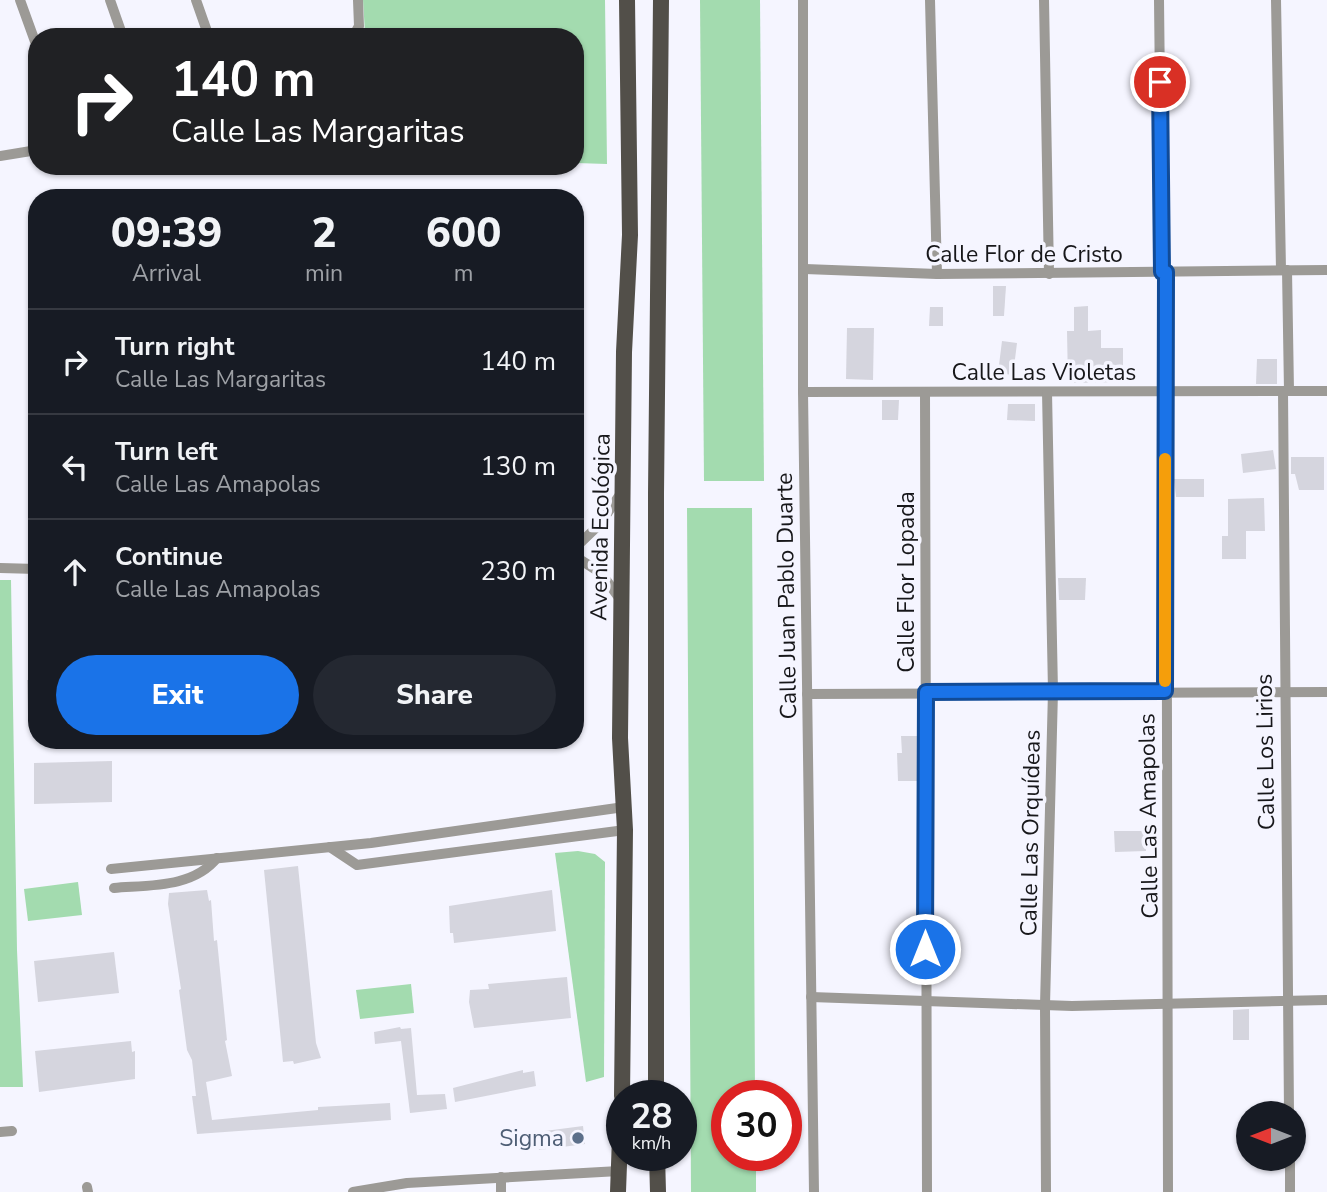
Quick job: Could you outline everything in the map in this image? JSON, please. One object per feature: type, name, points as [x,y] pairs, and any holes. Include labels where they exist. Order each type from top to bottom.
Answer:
[{"type":"main road","name":"Avenida Ecológica","points":[[622,1080],[625,830],[620,738],[624,352],[630,235],[627,0]]},
{"type":"main road","points":[[656,1080],[656,493],[661,0]]},
{"type":"main road","points":[[618,1192],[619,1171]]},
{"type":"main road","points":[[657,1171],[657,1192]]},
{"type":"street","points":[[20,0],[30,28]]},
{"type":"street","points":[[110,0],[120,28]]},
{"type":"street","points":[[196,0],[206,28]]},
{"type":"street","points":[[358,0],[358,28]]},
{"type":"street","name":"Calle Juan Pablo Duarte","points":[[803,0],[803,392],[814,1192]]},
{"type":"street","points":[[930,0],[937,274]]},
{"type":"street","points":[[1044,0],[1049,274]]},
{"type":"street","name":"Calle Las Amapolas","points":[[1159,0],[1164,272],[1168,1192]]},
{"type":"street","points":[[1276,0],[1284,270]]},
{"type":"street","points":[[0,156],[28,151]]},
{"type":"street","name":"Calle Flor de Cristo","points":[[805,269],[937,274],[1327,270]]},
{"type":"street","name":"Calle Los Lirios","points":[[1284,270],[1284,692],[1289,1101]]},
{"type":"street","name":"Calle Las Violetas","points":[[803,392],[1327,391]]},
{"type":"street","name":"Calle Flor Lopada","points":[[925,392],[927,1192]]},
{"type":"street","name":"Calle Las Orquídeas","points":[[1046,1192],[1045,1005],[1053,691],[1047,392]]},
{"type":"street","points":[[584,539],[600,524],[623,489]]},
{"type":"street","points":[[584,562],[601,573],[622,604]]},
{"type":"street","points":[[0,568],[28,569]]},
{"type":"street","points":[[807,694],[1327,692]]},
{"type":"street","points":[[111,869],[330,847],[624,807]]},
{"type":"street","points":[[330,847],[357,865],[625,830]]},
{"type":"street","points":[[114,888],[177,882],[197,875],[217,858]]},
{"type":"street","points":[[811,997],[1045,1005],[1327,1000]]},
{"type":"street","points":[[0,1132],[12,1131]]},
{"type":"street","points":[[353,1192],[501,1177],[619,1171]]},
{"type":"street","points":[[1290,1171],[1290,1192]]},
{"type":"street","points":[[501,1177],[501,1192]]},
{"type":"green space","points":[[363,0],[605,0],[607,164],[584,163],[584,28],[365,28]]},
{"type":"green space","points":[[700,0],[760,0],[764,481],[704,481]]},
{"type":"green space","points":[[687,508],[752,508],[755,1080],[711,1080],[711,1171],[756,1171],[756,1192],[691,1192],[691,1171],[697,1171],[697,1080],[690,1080]]},
{"type":"green space","points":[[0,580],[11,580],[17,950],[23,1087],[0,1087]]},
{"type":"green space","points":[[578,851],[595,854],[605,862],[604,1077],[586,1082],[555,853]]},
{"type":"green space","points":[[78,882],[82,915],[28,921],[24,889]]},
{"type":"green space","points":[[411,984],[414,1013],[360,1019],[356,990]]},
{"type":"building","points":[[993,286],[1006,286],[1004,316],[993,316]]},
{"type":"building","points":[[1088,306],[1088,331],[1101,330],[1101,348],[1123,348],[1123,382],[1068,383],[1067,331],[1074,331],[1074,307]]},
{"type":"building","points":[[930,307],[943,307],[943,326],[929,326]]},
{"type":"building","points":[[847,328],[874,328],[873,380],[846,379]]},
{"type":"building","points":[[1002,341],[1017,343],[1013,375],[998,373]]},
{"type":"building","points":[[1257,359],[1277,359],[1277,384],[1256,384]]},
{"type":"building","points":[[882,400],[899,400],[898,420],[882,420]]},
{"type":"building","points":[[1008,404],[1035,404],[1035,421],[1007,420]]},
{"type":"building","points":[[1273,450],[1276,469],[1243,473],[1241,454]]},
{"type":"building","points":[[1291,457],[1324,457],[1324,490],[1299,490],[1295,474],[1291,474]]},
{"type":"building","points":[[1174,479],[1204,479],[1204,497],[1176,497]]},
{"type":"building","points":[[1264,498],[1265,531],[1246,531],[1246,559],[1222,559],[1222,536],[1228,536],[1228,499]]},
{"type":"building","points":[[1058,578],[1086,578],[1085,600],[1059,600]]},
{"type":"building","points":[[901,736],[918,736],[919,781],[898,781],[897,753],[902,753]]},
{"type":"building","points":[[112,761],[112,802],[34,804],[34,763]]},
{"type":"building","points":[[1114,831],[1146,831],[1146,851],[1115,852]]},
{"type":"building","points":[[298,866],[316,1043],[321,1058],[294,1064],[293,1061],[283,1062],[264,870]]},
{"type":"building","points":[[207,890],[209,901],[211,900],[214,941],[217,940],[225,1041],[232,1076],[206,1082],[212,1120],[318,1110],[318,1107],[390,1103],[391,1120],[197,1134],[192,1096],[196,1096],[192,1060],[187,1050],[168,904],[169,893]]},
{"type":"building","points":[[552,890],[556,931],[454,943],[453,933],[450,933],[449,906]]},
{"type":"building","points":[[114,952],[119,993],[38,1002],[34,961]]},
{"type":"building","points":[[567,977],[571,1018],[474,1028],[469,1002],[470,990],[489,989],[488,984]]},
{"type":"building","points":[[1249,1009],[1249,1040],[1233,1040],[1233,1010]]},
{"type":"building","points":[[400,1027],[411,1028],[417,1095],[445,1094],[447,1109],[410,1113],[401,1041],[375,1044],[374,1032]]},
{"type":"building","points":[[131,1041],[132,1052],[135,1051],[135,1079],[39,1092],[35,1051]]},
{"type":"building","points":[[523,1070],[523,1073],[534,1071],[536,1086],[455,1102],[453,1088]]},
{"type":"building","points":[[583,1126],[585,1144],[539,1150],[537,1132]]},
{"type":"slow traffic","points":[[1165,459],[1165,681]]},
{"type":"place","name":"Sigma","points":[[578,1138]]},
{"type":"route","points":[[925,949],[926,692],[1165,691],[1166,272],[1162,272],[1160,82]]}]
